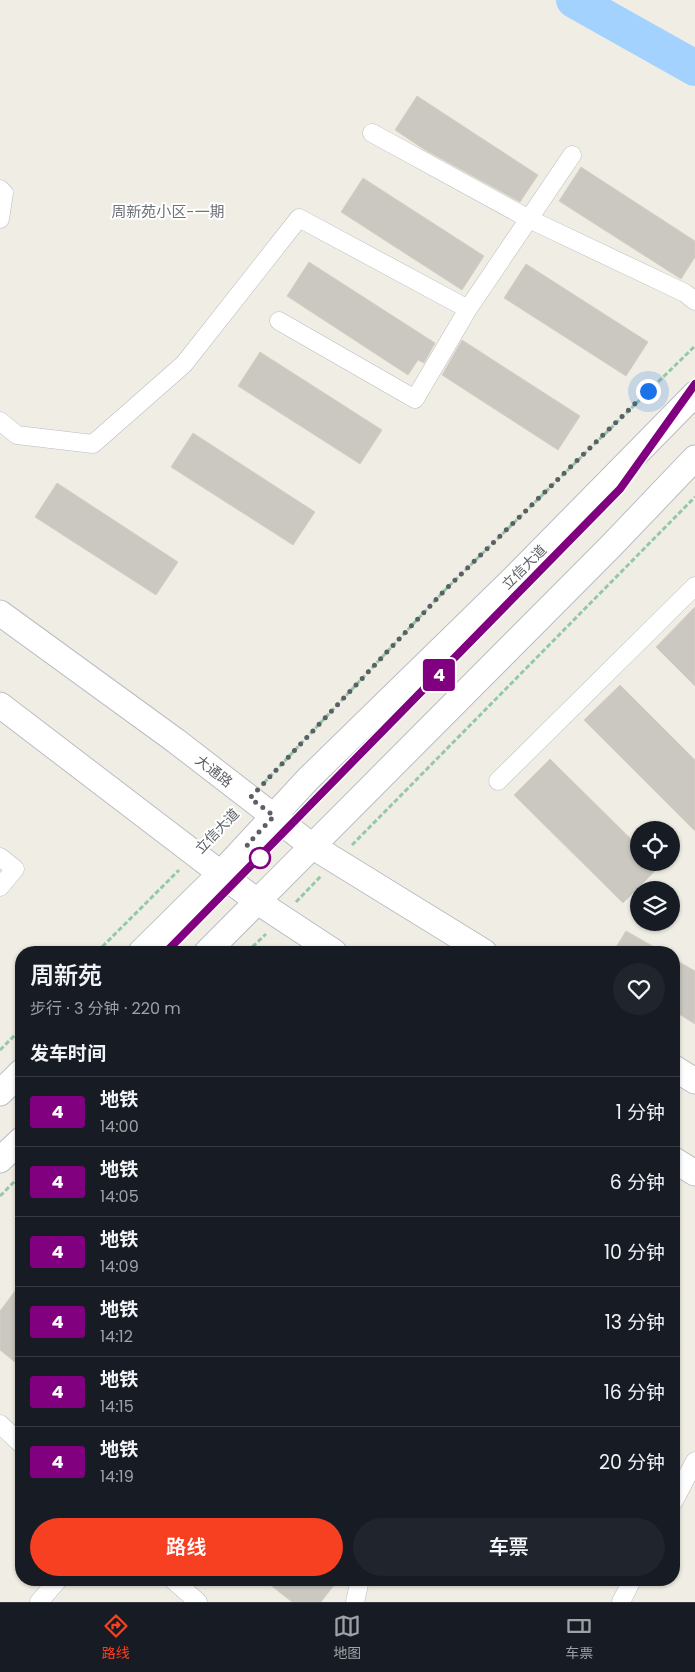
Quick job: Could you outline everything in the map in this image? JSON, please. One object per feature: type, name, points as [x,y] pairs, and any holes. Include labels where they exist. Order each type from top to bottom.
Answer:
[{"type":"street","points":[[372,133],[529,219],[685,292],[695,301]]},
{"type":"street","points":[[279,321],[415,399],[468,309],[572,155]]},
{"type":"street","points":[[0,189],[4,193],[0,219]]},
{"type":"street","points":[[0,421],[17,435],[92,444],[184,364],[299,218],[468,309]]},
{"type":"street","name":"立信大道","points":[[147,946],[220,873],[308,779],[513,579],[695,394]]},
{"type":"street","points":[[213,946],[611,546],[695,458]]},
{"type":"street","points":[[498,781],[695,586]]},
{"type":"street","name":"大通路","points":[[0,613],[176,741],[312,846],[335,862],[474,946]]},
{"type":"street","points":[[0,705],[258,902],[325,946]]},
{"type":"street","points":[[0,857],[15,869],[0,887]]},
{"type":"street","points":[[680,1072],[695,1081]]},
{"type":"street","points":[[0,1093],[15,1078]]},
{"type":"street","points":[[0,1160],[15,1146]]},
{"type":"street","points":[[680,1163],[695,1172]]},
{"type":"street","points":[[0,1424],[15,1438]]},
{"type":"street","points":[[680,1490],[695,1461]]},
{"type":"street","points":[[39,1602],[53,1586]]},
{"type":"street","points":[[180,1586],[198,1602]]},
{"type":"street","points":[[355,1602],[359,1586]]},
{"type":"street","points":[[621,1602],[629,1586]]},
{"type":"path","name":"立信大道","points":[[103,946],[250,798],[446,589],[695,346]]},
{"type":"path","points":[[253,946],[695,497]]},
{"type":"path","points":[[0,1050],[15,1035]]},
{"type":"path","points":[[0,1196],[15,1181]]},
{"type":"building","points":[[417,96],[538,175],[520,202],[425,150],[395,130]]},
{"type":"building","points":[[581,167],[695,241],[695,257],[681,279],[559,201]]},
{"type":"building","points":[[363,178],[484,256],[462,290],[341,212]]},
{"type":"building","points":[[309,262],[435,343],[424,363],[418,360],[408,375],[287,296]]},
{"type":"building","points":[[526,264],[648,342],[626,376],[504,298]]},
{"type":"building","points":[[462,340],[580,416],[558,450],[442,375]]},
{"type":"building","points":[[260,352],[382,430],[360,464],[238,386]]},
{"type":"building","points":[[193,433],[315,512],[293,545],[171,467]]},
{"type":"building","points":[[57,483],[178,562],[156,595],[35,517]]},
{"type":"building","points":[[695,607],[695,686],[656,647]]},
{"type":"building","points":[[620,685],[695,760],[695,831],[584,720]]},
{"type":"building","points":[[550,759],[630,838],[630,871],[655,871],[645,881],[630,881],[630,896],[623,903],[514,795]]},
{"type":"building","points":[[626,931],[652,946],[617,946]]},
{"type":"building","points":[[680,962],[695,971],[695,1024],[680,1015]]},
{"type":"building","points":[[15,1291],[15,1362],[0,1350],[0,1311]]},
{"type":"building","points":[[272,1586],[333,1586],[321,1602],[292,1602]]},
{"type":"waterway","points":[[574,0],[695,68]]},
{"type":"metro line","name":"4","points":[[172,946],[620,489],[695,384]]},
{"type":"district","name":"周新苑小区-一期","points":[[168,211]]},
{"type":"route","points":[[260,858],[247,845],[274,816],[250,798],[446,589],[648,391]]}]
